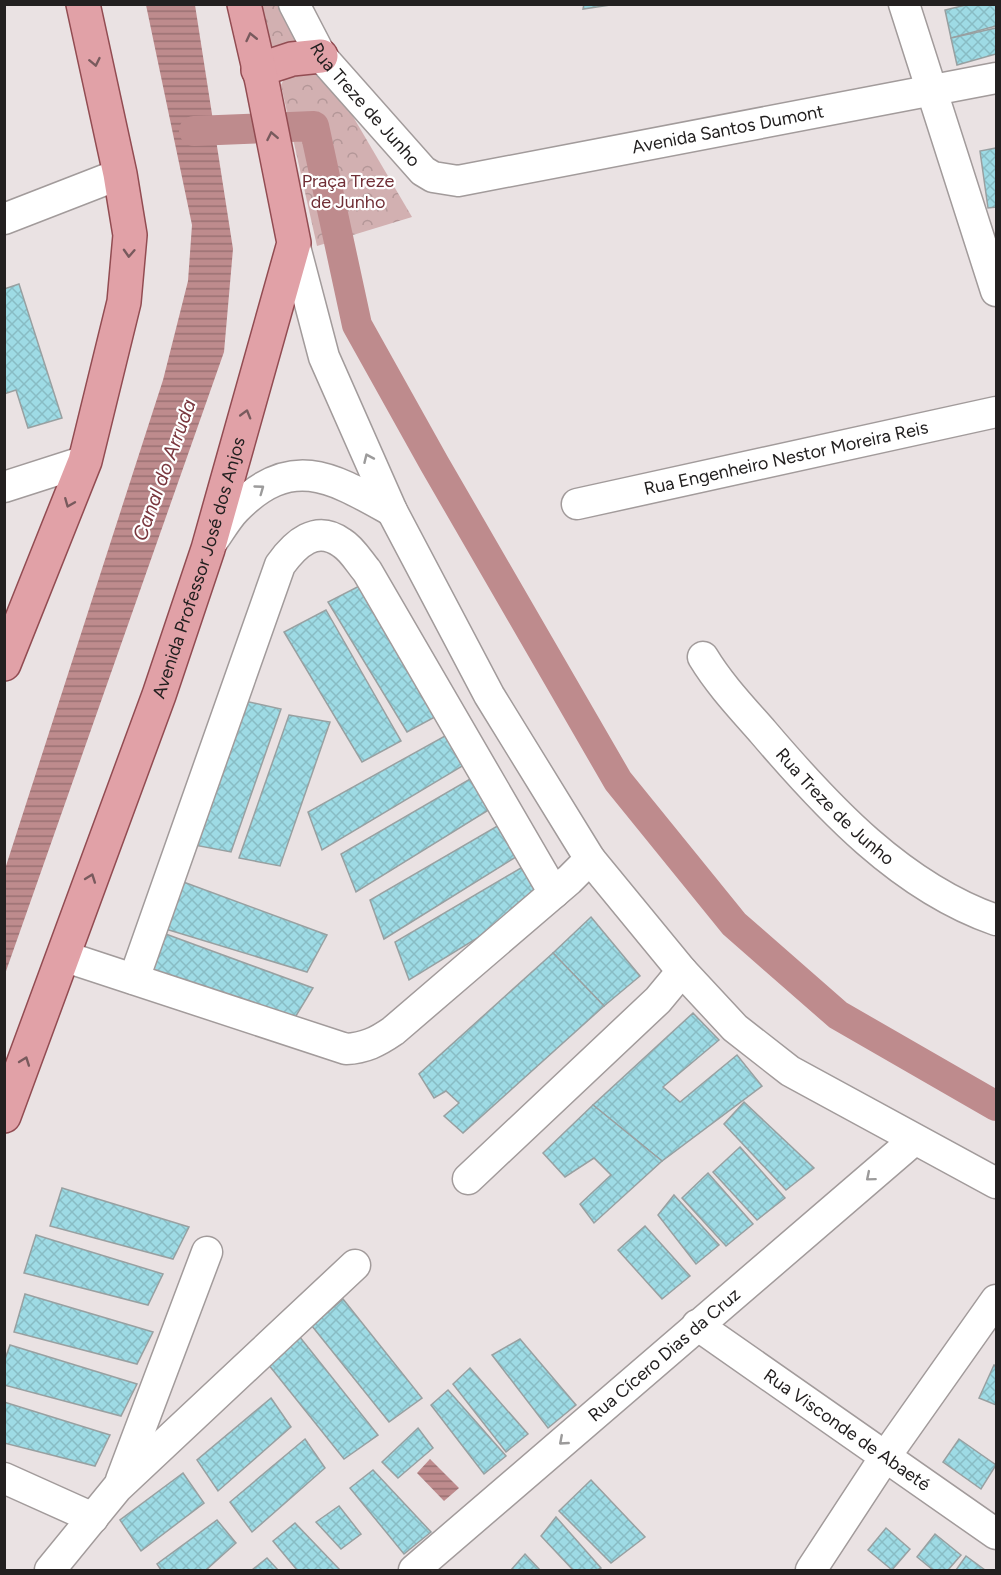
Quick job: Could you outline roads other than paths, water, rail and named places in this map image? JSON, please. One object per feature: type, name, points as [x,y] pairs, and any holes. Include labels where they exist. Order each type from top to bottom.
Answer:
[{"type":"main road","points":[[4,664],[13,618],[85,461],[124,302],[130,235],[120,174],[83,4]]},
{"type":"main road","name":"Avenida Professor José dos Anjos","points":[[4,1116],[159,695],[208,549],[294,243],[244,4]]},
{"type":"main road","points":[[260,76],[292,59],[321,56]]},
{"type":"street","name":"Rua Treze de Junho","points":[[294,4],[321,56],[423,171],[433,177],[458,181]]},
{"type":"street","points":[[904,4],[996,291]]},
{"type":"street","name":"Avenida Santos Dumont","points":[[458,181],[996,78]]},
{"type":"street","points":[[4,219],[120,174]]},
{"type":"street","points":[[294,243],[324,357],[392,512],[489,695],[590,860],[682,971],[735,1028],[790,1071],[996,1183]]},
{"type":"street","name":"Rua Engenheiro Nestor Moreira Reis","points":[[578,504],[996,412]]},
{"type":"street","points":[[4,487],[85,461]]},
{"type":"street","points":[[208,549],[235,510],[272,481],[293,475],[319,477],[347,486],[392,512]]},
{"type":"street","points":[[134,979],[280,565],[293,547],[309,537],[325,536],[342,542],[367,571],[554,893]]},
{"type":"street","name":"Rua Treze de Junho","points":[[703,657],[713,675],[839,816],[900,867],[945,897],[971,911],[996,920]]},
{"type":"street","points":[[63,956],[346,1050],[360,1048],[374,1044],[393,1031],[590,860]]},
{"type":"street","points":[[468,1179],[658,1000],[682,971]]},
{"type":"street","name":"Rua Cícero Dias da Cruz","points":[[414,1570],[914,1140]]},
{"type":"street","points":[[117,1488],[207,1252]]},
{"type":"street","points":[[50,1570],[117,1488],[355,1265]]},
{"type":"street","points":[[811,1570],[885,1457],[993,1312]]},
{"type":"street","name":"Rua Visconde de Abaeté","points":[[697,1325],[996,1534]]},
{"type":"street","points":[[4,1478],[93,1518]]},
{"type":"water","name":"Canal do Arruda","points":[[146,5],[195,5],[233,249],[224,352],[5,974],[5,869],[163,380],[188,281],[192,225]]},
{"type":"water","points":[[430,1459],[459,1488],[444,1501],[417,1473]]},
{"type":"waterway","points":[[194,131],[314,126],[357,325],[618,781],[734,924],[838,1015],[996,1106]]},
{"type":"park label","name":"Praça Treze de Junho","points":[[348,192]]}]
